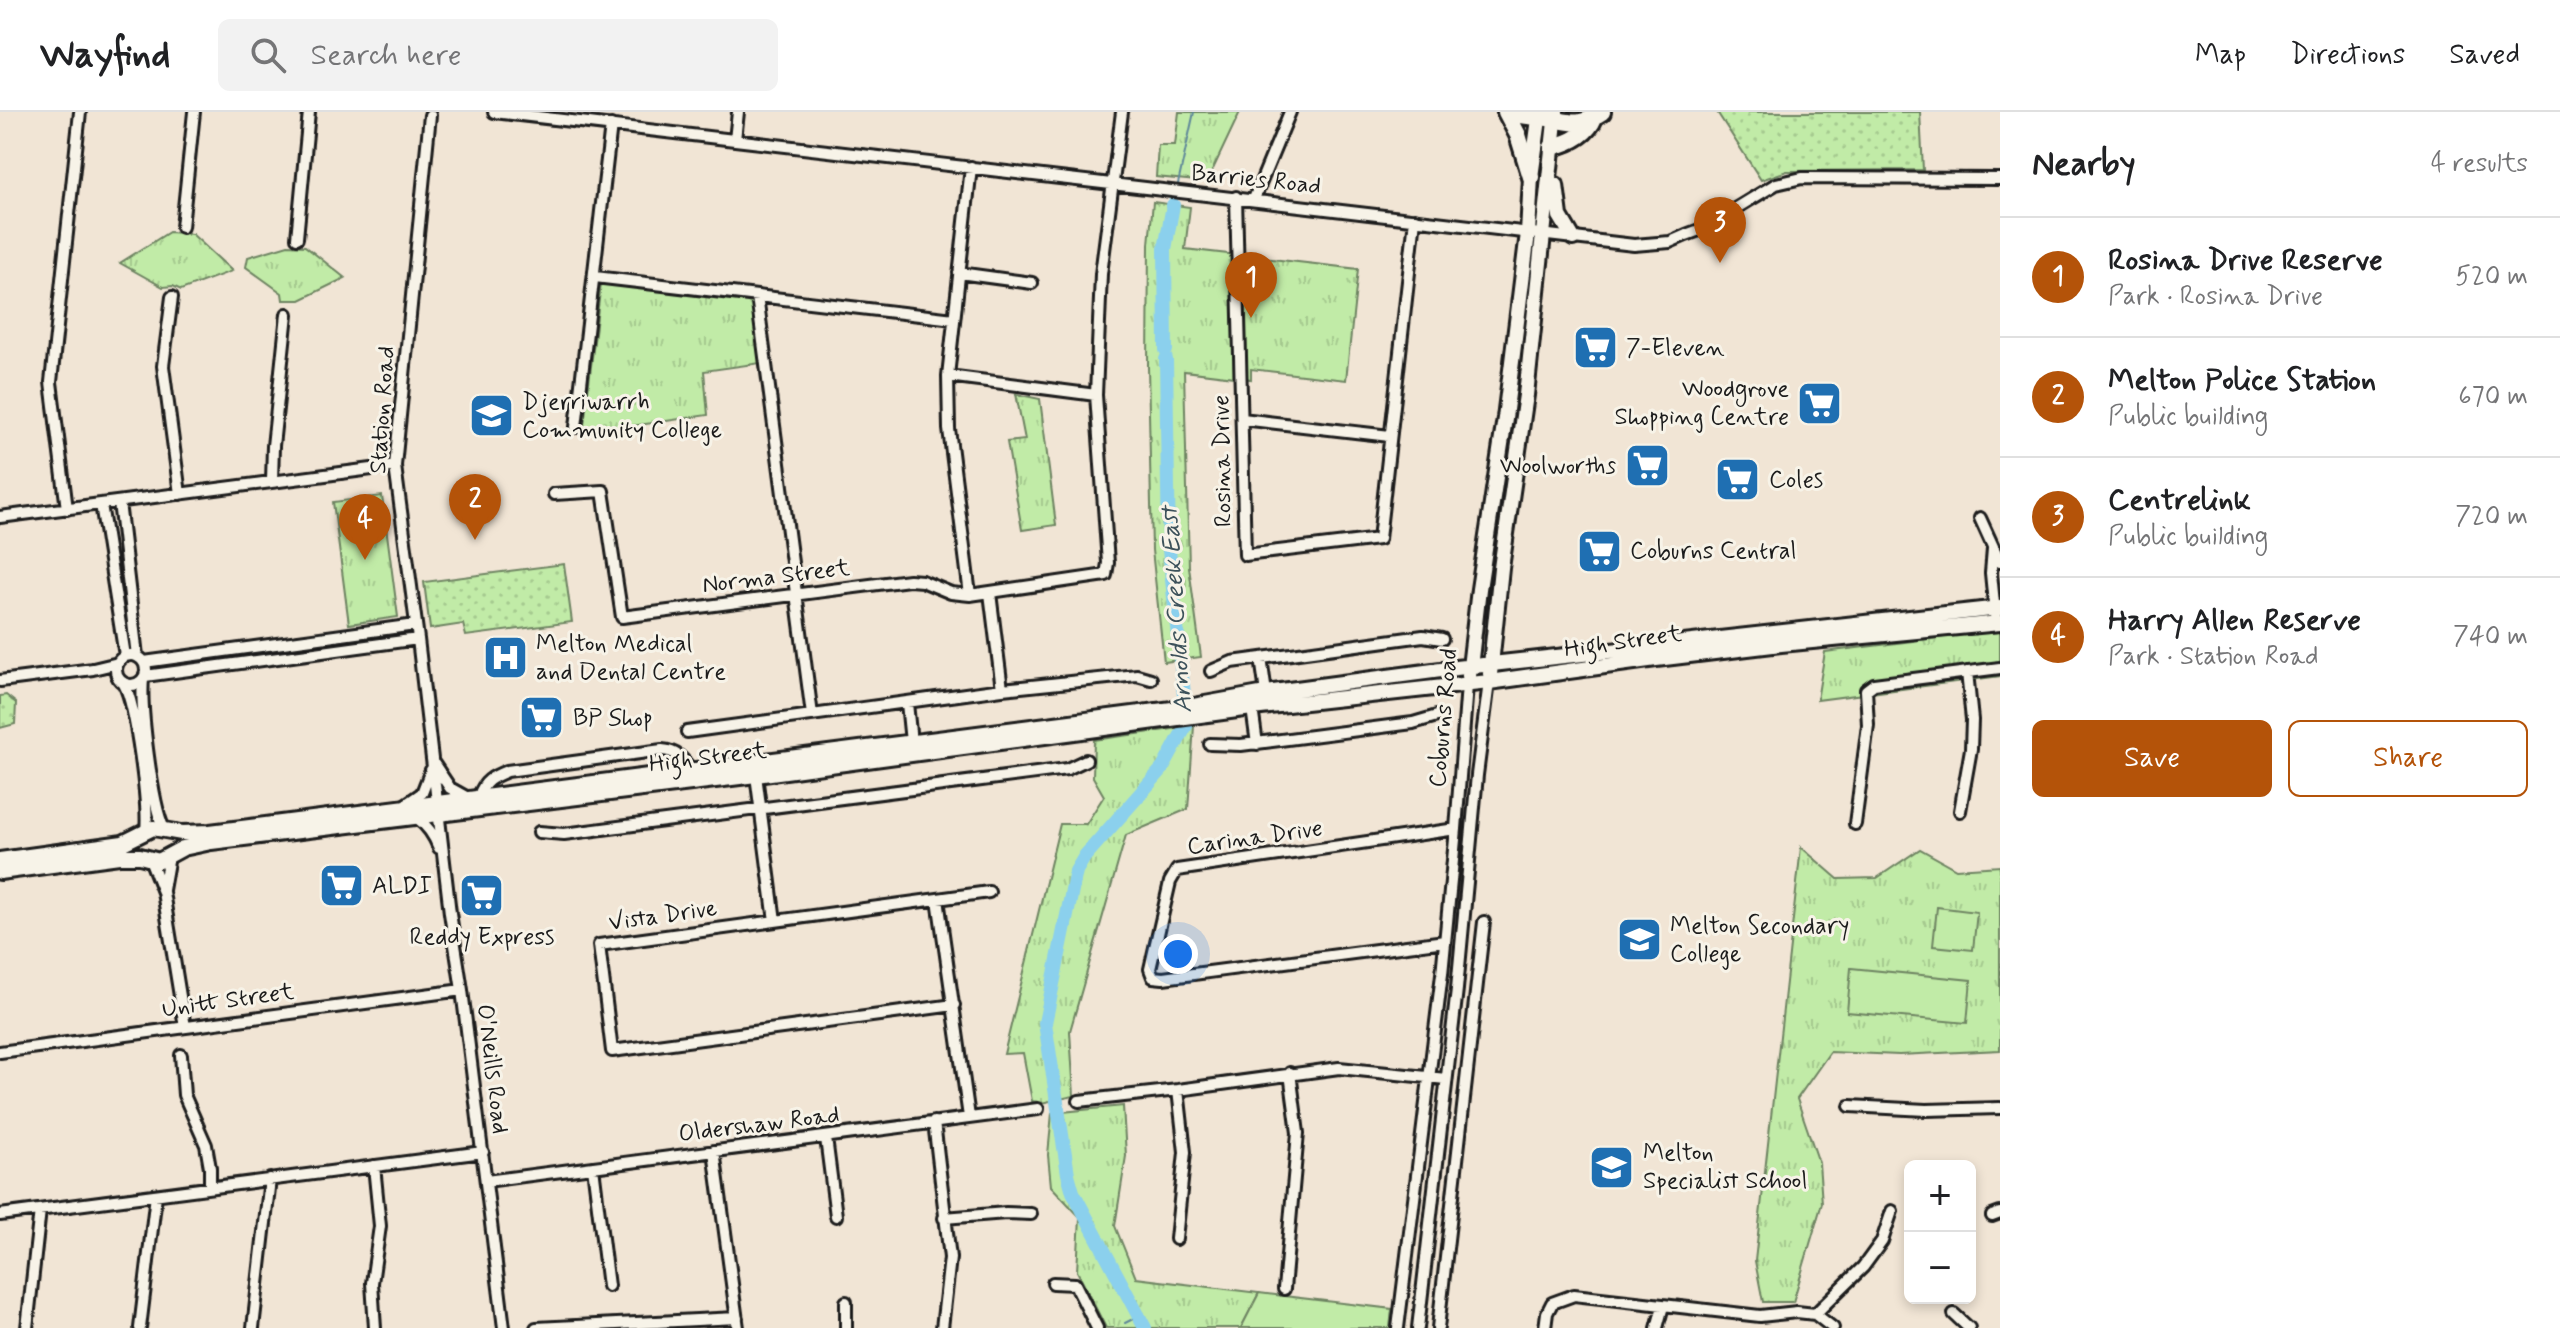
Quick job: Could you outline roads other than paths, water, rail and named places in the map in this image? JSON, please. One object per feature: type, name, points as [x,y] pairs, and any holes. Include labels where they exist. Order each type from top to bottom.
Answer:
[{"type":"highway","points":[[1506,112],[1518,135],[1531,177]]},
{"type":"highway","points":[[1513,112],[1525,117],[1548,115],[1578,124],[1598,114]]},
{"type":"highway","points":[[1552,147],[1580,135],[1598,114]]},
{"type":"main road","name":"Coburns Road","points":[[1467,685],[1508,394],[1528,233],[1531,177],[1548,115]]},
{"type":"main road","name":"Coburns Road","points":[[1489,682],[1544,236],[1552,147],[1548,115]]},
{"type":"main road","points":[[1549,170],[1555,183],[1560,216],[1573,238]]},
{"type":"main road","points":[[1508,394],[1525,399]]},
{"type":"main road","name":"High Street","points":[[1267,699],[1467,685],[1998,616]]},
{"type":"main road","name":"High Street","points":[[165,829],[182,833],[210,832],[397,808],[438,808],[1183,712],[1470,667],[1998,616]]},
{"type":"main road","name":"High Street","points":[[170,855],[201,844],[417,818],[473,797],[691,770],[756,769]]},
{"type":"main road","points":[[0,860],[110,845],[131,840],[153,828],[165,829],[171,841],[170,855],[159,861],[119,856],[0,872]]},
{"type":"main road","points":[[145,833],[143,848],[149,858]]},
{"type":"street","points":[[67,509],[51,382],[80,112]]},
{"type":"street","points":[[182,227],[194,112]]},
{"type":"street","points":[[297,238],[309,112]]},
{"type":"street","name":"Barries Road","points":[[494,112],[1634,245],[1670,242],[1702,229],[1776,184],[1802,178],[2000,179]]},
{"type":"street","points":[[735,140],[738,112]]},
{"type":"street","points":[[948,376],[1096,395],[1101,274],[1122,112]]},
{"type":"street","points":[[1254,199],[1290,112]]},
{"type":"street","name":"Station Road","points":[[431,113],[395,466],[438,808]]},
{"type":"street","points":[[576,427],[611,125]]},
{"type":"street","points":[[970,595],[949,429],[948,376],[971,167]]},
{"type":"street","name":"Rosina Drive","points":[[1236,197],[1245,555],[1379,539],[1415,219]]},
{"type":"street","points":[[959,273],[1032,283]]},
{"type":"street","points":[[595,277],[954,319]]},
{"type":"street","points":[[757,296],[812,715]]},
{"type":"street","points":[[172,297],[163,366],[180,494]]},
{"type":"street","points":[[272,481],[287,314]]},
{"type":"street","name":"Norma Street","points":[[554,494],[603,491],[622,617],[909,580],[922,581],[951,593],[970,595],[1106,575],[1108,563],[1096,395]]},
{"type":"street","points":[[1242,419],[1390,436]]},
{"type":"street","points":[[0,517],[395,466]]},
{"type":"street","points":[[379,468],[390,473],[398,482]]},
{"type":"street","points":[[119,502],[140,659],[147,669],[143,702],[157,810],[165,829]]},
{"type":"street","points":[[101,504],[121,660],[120,680],[132,704],[147,812],[145,833]]},
{"type":"street","points":[[1980,518],[2000,562]]},
{"type":"street","points":[[1993,549],[1991,573],[1998,616]]},
{"type":"street","points":[[990,593],[1002,689]]},
{"type":"street","points":[[0,681],[93,669],[121,660],[415,625]]},
{"type":"street","points":[[1211,671],[1224,664],[1261,658],[1423,636],[1442,639]]},
{"type":"street","points":[[93,669],[135,685],[144,678],[418,639]]},
{"type":"street","points":[[1261,658],[1267,699]]},
{"type":"street","points":[[1855,824],[1868,725],[1866,690],[1874,684],[2000,668]]},
{"type":"street","points":[[1960,811],[1971,749],[1972,720],[1967,672]]},
{"type":"street","name":"High Street","points":[[687,732],[1002,689],[1137,675],[1151,679]]},
{"type":"street","name":"Coburns Road","points":[[1418,1328],[1489,682]]},
{"type":"street","name":"Coburns Road","points":[[1398,1328],[1445,941],[1467,685]]},
{"type":"street","points":[[1252,702],[1257,744]]},
{"type":"street","points":[[907,703],[913,747]]},
{"type":"street","points":[[1210,744],[1257,744],[1413,723],[1437,716]]},
{"type":"street","name":"High Street","points":[[473,797],[491,778],[507,771],[662,750],[682,757],[691,770]]},
{"type":"street","points":[[539,832],[564,834],[760,810],[1067,769],[1086,760]]},
{"type":"street","points":[[433,763],[447,784],[473,797]]},
{"type":"street","points":[[397,808],[422,793],[433,763]]},
{"type":"street","points":[[756,769],[775,921]]},
{"type":"street","name":"O'Neills Road","points":[[438,808],[504,1328]]},
{"type":"street","points":[[417,818],[426,824],[434,836],[444,861]]},
{"type":"street","name":"Carina Drive","points":[[1445,941],[1163,978],[1153,977],[1150,969],[1170,882],[1177,870],[1456,829]]},
{"type":"street","points":[[163,892],[170,855]]},
{"type":"street","points":[[149,858],[163,892],[185,1027]]},
{"type":"street","name":"Vista Drive","points":[[954,1005],[612,1051],[599,945],[989,892]]},
{"type":"street","points":[[938,899],[969,1117]]},
{"type":"street","points":[[1438,1328],[1484,922]]},
{"type":"street","name":"Unitt Street","points":[[0,1052],[462,990]]},
{"type":"street","points":[[1455,1000],[1475,1004]]},
{"type":"street","points":[[181,1055],[184,1095],[206,1145],[210,1187]]},
{"type":"street","points":[[1079,1101],[1351,1067],[1446,1079]]},
{"type":"street","points":[[1284,1289],[1298,1133],[1290,1073]]},
{"type":"street","points":[[1176,1239],[1185,1152],[1178,1090]]},
{"type":"street","points":[[1850,1106],[1926,1110],[2000,1108]]},
{"type":"street","name":"Oldershaw Road","points":[[486,1181],[1038,1109]]},
{"type":"street","points":[[934,1122],[950,1258],[942,1328]]},
{"type":"street","points":[[826,1138],[836,1216]]},
{"type":"street","points":[[536,1328],[737,1323],[714,1151]]},
{"type":"street","points":[[0,1215],[483,1152]]},
{"type":"street","points":[[374,1166],[380,1226],[372,1283],[375,1328]]},
{"type":"street","points":[[593,1167],[608,1286]]},
{"type":"street","points":[[253,1328],[270,1179]]},
{"type":"street","points":[[140,1328],[156,1195]]},
{"type":"street","points":[[27,1328],[40,1210]]},
{"type":"street","points":[[1815,1314],[1863,1267],[1882,1241],[1892,1211]]},
{"type":"street","points":[[944,1218],[1031,1214]]},
{"type":"street","points":[[1429,1233],[1451,1214]]},
{"type":"street","points":[[1426,1258],[1443,1280]]},
{"type":"street","points":[[1053,1283],[1075,1284],[1097,1328]]},
{"type":"street","points":[[1545,1328],[1552,1303],[1574,1295],[1760,1322],[1797,1312],[1815,1314],[1833,1328]]},
{"type":"street","points":[[846,1302],[846,1328]]},
{"type":"street","points":[[1657,1328],[1663,1306]]},
{"type":"street","points":[[1954,1314],[1969,1328]]},
{"type":"waterway","name":"Arnolds Creek East","points":[[1178,184],[1194,112]]},
{"type":"waterway","name":"Arnolds Creek East","points":[[1173,205],[1175,198]]},
{"type":"waterway","name":"Arnolds Creek East","points":[[1166,350],[1165,249],[1173,205]]},
{"type":"waterway","name":"Arnolds Creek East","points":[[1145,1328],[1073,1192],[1045,1023],[1076,871],[1085,856],[1163,768],[1187,724],[1169,550],[1166,359]]},
{"type":"waterway","points":[[1125,1323],[1139,1316]]},
{"type":"place","name":"Centrelink","points":[[1720,263]]},
{"type":"place","name":"Rosina Drive Reserve","points":[[1251,318]]},
{"type":"place","name":"7-Eleven","points":[[1595,348]]},
{"type":"place","name":"Woodgrove Shopping Centre","points":[[1820,403]]},
{"type":"place","name":"Djerriwarrh Community College","points":[[491,416]]},
{"type":"place","name":"Woolworths","points":[[1647,466]]},
{"type":"place","name":"Coles","points":[[1738,480]]},
{"type":"place","name":"Melton Police Station","points":[[475,540]]},
{"type":"place","name":"Coburns Central","points":[[1599,551]]},
{"type":"place","name":"Harry Allen Reserve","points":[[365,560]]},
{"type":"place","name":"Melton Medical and Dental Centre","points":[[505,658]]},
{"type":"place","name":"BP Shop","points":[[542,718]]},
{"type":"place","name":"ALDI","points":[[341,886]]},
{"type":"place","name":"Reddy Express","points":[[482,895]]},
{"type":"place","name":"Melton Secondary College","points":[[1639,940]]},
{"type":"place","name":"Melton Specialist School","points":[[1612,1167]]}]
